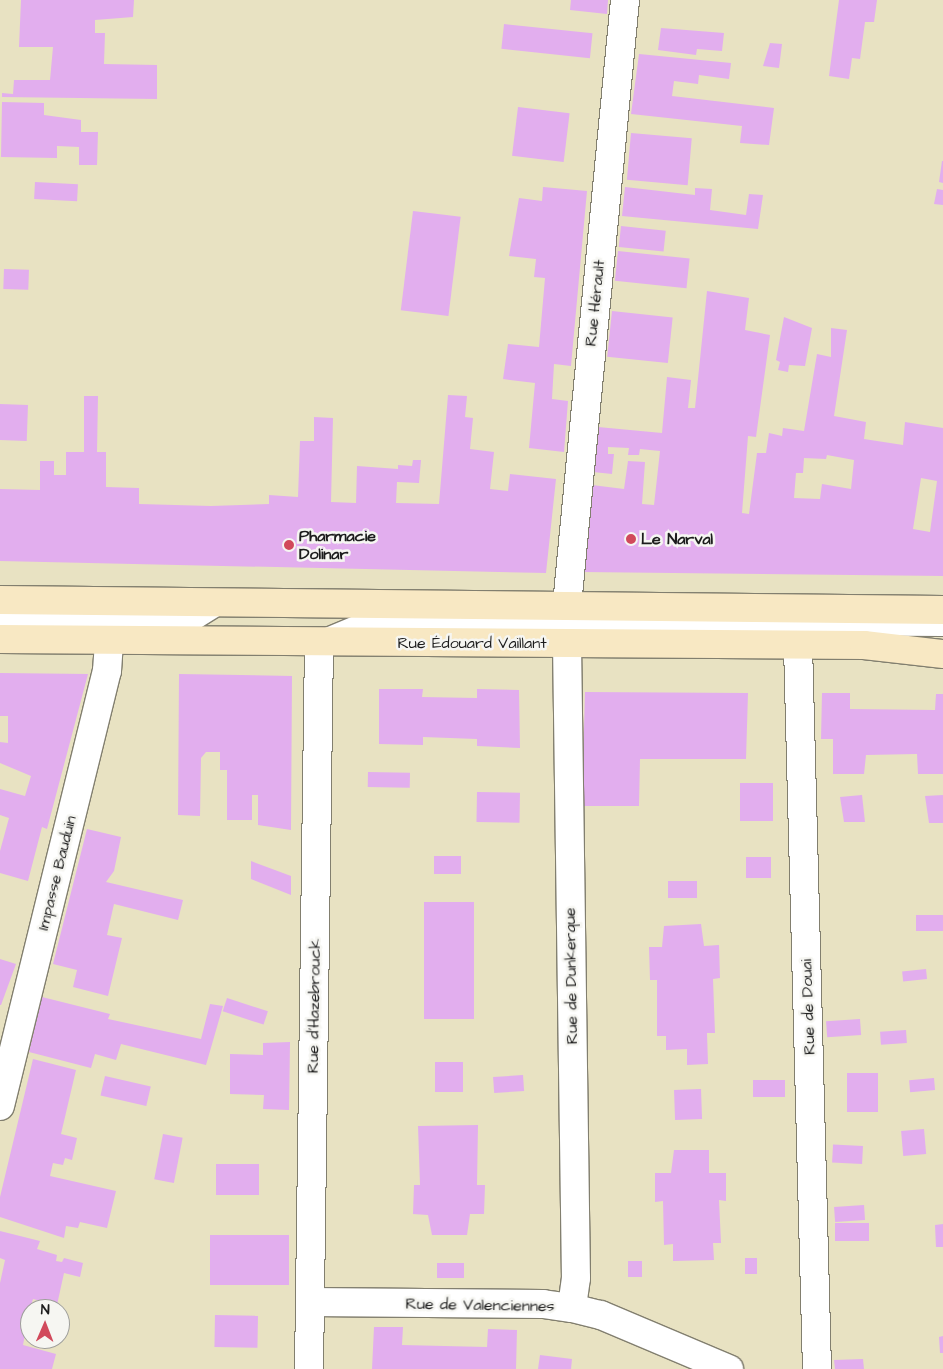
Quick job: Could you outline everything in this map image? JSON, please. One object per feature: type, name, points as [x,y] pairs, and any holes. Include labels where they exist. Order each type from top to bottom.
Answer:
[{"type":"main road","points":[[0,600],[943,610]]},
{"type":"main road","name":"Rue Édouard Vaillant","points":[[0,639],[864,646],[943,654]]},
{"type":"street","name":"Rue Hérault","points":[[568,606],[625,0]]},
{"type":"street","name":"Impasse Bauduin","points":[[0,1106],[107,672],[108,640]]},
{"type":"street","name":"Rue d'Hazebrouck","points":[[309,1369],[319,642]]},
{"type":"street","name":"Rue de Dunkerque","points":[[567,643],[576,1278],[572,1308]]},
{"type":"street","name":"Rue de Douai","points":[[798,645],[817,1369]]},
{"type":"street","name":"Rue de Valenciennes","points":[[310,1302],[542,1304],[572,1308],[601,1315],[729,1369]]},
{"type":"lane","points":[[0,619],[194,620],[223,602]]},
{"type":"lane","points":[[319,642],[365,622],[943,626]]},
{"type":"building","points":[[21,0],[134,0],[133,17],[95,20],[95,33],[105,33],[104,64],[157,65],[157,99],[2,97],[2,93],[13,94],[14,80],[50,80],[53,47],[19,47]]},
{"type":"building","points":[[571,0],[608,0],[607,14],[570,10]]},
{"type":"building","points":[[839,0],[877,0],[874,22],[865,22],[860,59],[852,58],[849,79],[829,76]]},
{"type":"building","points":[[504,24],[593,33],[590,58],[501,49]]},
{"type":"building","points":[[661,28],[724,33],[722,51],[697,49],[696,55],[658,50]]},
{"type":"building","points":[[770,43],[782,44],[779,68],[763,66]]},
{"type":"building","points":[[639,54],[731,63],[729,79],[699,75],[698,84],[674,81],[672,96],[774,108],[769,145],[740,143],[742,126],[631,114]]},
{"type":"building","points":[[2,102],[44,103],[44,115],[81,120],[81,132],[98,132],[97,165],[79,165],[79,147],[57,146],[57,158],[1,157]]},
{"type":"building","points":[[518,107],[570,113],[564,162],[512,156]]},
{"type":"building","points":[[631,133],[692,138],[688,185],[627,180]]},
{"type":"building","points":[[943,161],[943,183],[939,182]]},
{"type":"building","points":[[35,182],[78,184],[77,201],[34,199]]},
{"type":"building","points":[[543,187],[587,191],[571,366],[554,364],[552,399],[568,401],[564,452],[529,448],[535,383],[503,379],[508,344],[539,347],[545,278],[534,277],[536,259],[509,256],[519,198],[542,201]]},
{"type":"building","points":[[625,187],[695,195],[695,188],[712,189],[710,210],[746,215],[749,194],[763,195],[758,229],[622,216]]},
{"type":"building","points":[[937,189],[943,190],[943,205],[934,204]]},
{"type":"building","points":[[413,211],[461,217],[448,316],[401,310]]},
{"type":"building","points":[[621,226],[666,231],[664,252],[619,247]]},
{"type":"building","points":[[618,251],[690,259],[686,288],[615,281]]},
{"type":"building","points":[[4,269],[29,270],[28,290],[3,289]]},
{"type":"building","points":[[707,291],[749,298],[745,330],[770,335],[756,437],[748,436],[742,513],[749,514],[757,453],[766,453],[769,433],[782,436],[783,428],[804,431],[817,354],[831,357],[831,328],[847,330],[834,416],[866,422],[864,439],[903,445],[905,422],[943,428],[943,576],[582,572],[592,485],[624,489],[628,461],[645,462],[642,504],[654,505],[660,451],[640,449],[639,455],[628,455],[629,448],[608,447],[608,454],[614,454],[612,474],[593,472],[598,427],[662,433],[667,377],[691,380],[688,408],[695,408]],"holes":[[[827,455],[854,460],[851,489],[822,484],[820,499],[794,498],[796,473],[803,473],[804,458],[826,459]],[[921,478],[937,481],[930,532],[913,529]]]},
{"type":"building","points":[[612,311],[673,317],[668,363],[607,357]]},
{"type":"building","points":[[784,317],[812,328],[805,366],[789,365],[788,372],[778,370],[780,362],[776,360]]},
{"type":"building","points":[[448,395],[467,396],[465,417],[473,418],[470,449],[494,452],[490,489],[508,491],[510,474],[556,479],[546,573],[0,561],[0,489],[40,490],[40,461],[54,461],[54,475],[66,475],[66,452],[84,452],[84,396],[98,396],[97,452],[106,452],[106,487],[139,488],[139,504],[211,506],[269,504],[269,495],[298,497],[300,441],[314,441],[314,417],[333,418],[331,502],[356,503],[357,466],[398,469],[398,465],[412,466],[413,460],[421,460],[419,483],[397,482],[396,503],[439,504]]},
{"type":"building","points":[[0,404],[28,405],[27,441],[0,440]]},
{"type":"building","points":[[0,673],[88,674],[47,829],[42,827],[28,881],[0,873],[0,851],[9,818],[0,815],[0,789],[25,796],[31,776],[0,763],[0,742],[8,743],[8,716],[0,716]]},
{"type":"building","points":[[179,674],[292,676],[291,830],[258,825],[258,795],[252,795],[252,820],[227,820],[227,770],[220,770],[220,752],[206,752],[201,758],[200,816],[178,815]]},
{"type":"building","points":[[379,689],[423,689],[422,697],[477,698],[477,689],[519,690],[520,748],[477,746],[477,739],[423,737],[423,745],[379,744]]},
{"type":"building","points":[[585,692],[748,693],[746,759],[640,759],[639,806],[582,806]]},
{"type":"building","points":[[822,693],[850,693],[850,709],[935,710],[936,694],[943,694],[943,774],[918,774],[917,754],[866,755],[864,774],[833,774],[833,739],[821,739]]},
{"type":"building","points":[[368,772],[410,773],[410,788],[368,787]]},
{"type":"building","points":[[740,783],[773,783],[773,821],[740,821]]},
{"type":"building","points":[[477,792],[520,793],[519,823],[476,822]]},
{"type":"building","points":[[862,795],[865,822],[844,822],[840,797]]},
{"type":"building","points":[[943,795],[943,823],[929,823],[925,796]]},
{"type":"building","points":[[87,829],[121,837],[114,871],[106,882],[183,900],[178,920],[114,904],[107,935],[122,938],[108,996],[73,987],[77,970],[53,964]]},
{"type":"building","points":[[434,856],[461,856],[461,874],[434,874]]},
{"type":"building","points":[[746,857],[771,857],[771,878],[746,878]]},
{"type":"building","points":[[251,861],[291,876],[291,895],[251,879]]},
{"type":"building","points":[[668,881],[697,881],[697,898],[668,898]]},
{"type":"building","points":[[424,902],[474,902],[474,1019],[424,1019]]},
{"type":"building","points":[[916,915],[943,915],[943,931],[916,931]]},
{"type":"building","points":[[701,924],[704,946],[719,945],[720,978],[713,979],[715,1033],[707,1033],[708,1064],[687,1065],[687,1049],[666,1050],[666,1036],[657,1036],[657,980],[650,980],[649,947],[662,947],[664,926]]},
{"type":"building","points":[[0,959],[16,964],[1,1005],[0,1005]]},
{"type":"building","points":[[926,969],[927,979],[903,981],[902,972]]},
{"type":"building","points":[[42,997],[110,1014],[108,1019],[201,1039],[210,1004],[223,1006],[206,1065],[121,1044],[116,1060],[95,1054],[91,1068],[29,1052]]},
{"type":"building","points":[[227,998],[268,1011],[264,1025],[223,1011]]},
{"type":"building","points":[[860,1019],[861,1035],[827,1037],[826,1021]]},
{"type":"building","points":[[906,1030],[907,1043],[881,1045],[880,1032]]},
{"type":"building","points":[[290,1042],[289,1110],[263,1109],[264,1095],[230,1094],[230,1054],[263,1055],[263,1043]]},
{"type":"building","points":[[33,1059],[76,1070],[61,1134],[77,1138],[72,1160],[65,1158],[63,1165],[53,1163],[50,1176],[116,1191],[107,1228],[80,1222],[78,1228],[66,1226],[64,1238],[0,1217],[0,1197]]},
{"type":"building","points":[[435,1062],[463,1062],[463,1092],[435,1092]]},
{"type":"building","points":[[847,1073],[878,1073],[878,1112],[847,1112]]},
{"type":"building","points":[[523,1075],[524,1091],[494,1093],[493,1077]]},
{"type":"building","points":[[105,1076],[151,1087],[146,1106],[101,1095]]},
{"type":"building","points":[[934,1078],[935,1090],[910,1092],[909,1080]]},
{"type":"building","points":[[753,1080],[785,1080],[785,1097],[753,1097]]},
{"type":"building","points":[[701,1089],[702,1119],[675,1120],[674,1090]]},
{"type":"building","points":[[478,1125],[477,1185],[485,1185],[484,1214],[470,1214],[467,1235],[432,1235],[428,1215],[413,1214],[414,1185],[420,1185],[418,1126]]},
{"type":"building","points":[[924,1129],[926,1154],[903,1156],[901,1131]]},
{"type":"building","points":[[163,1134],[183,1138],[174,1183],[154,1179]]},
{"type":"building","points":[[833,1144],[863,1146],[862,1164],[832,1162]]},
{"type":"building","points":[[674,1150],[709,1150],[709,1173],[726,1173],[726,1201],[719,1200],[721,1243],[713,1243],[714,1260],[673,1261],[673,1244],[664,1245],[663,1201],[655,1202],[655,1173],[671,1173]]},
{"type":"building","points":[[216,1164],[259,1164],[259,1195],[216,1195]]},
{"type":"building","points":[[864,1205],[865,1220],[835,1222],[834,1207]]},
{"type":"building","points":[[835,1223],[869,1223],[869,1241],[835,1241]]},
{"type":"building","points":[[943,1224],[943,1247],[936,1247],[935,1225]]},
{"type":"building","points":[[0,1231],[40,1241],[37,1249],[57,1255],[56,1261],[62,1262],[64,1258],[83,1263],[80,1277],[64,1273],[58,1299],[20,1299],[20,1349],[38,1349],[56,1354],[52,1369],[0,1369],[0,1283],[5,1260],[0,1258]]},
{"type":"building","points":[[210,1235],[289,1235],[289,1285],[210,1285]]},
{"type":"building","points":[[745,1258],[757,1258],[757,1274],[745,1274]]},
{"type":"building","points":[[628,1261],[642,1261],[642,1277],[628,1277]]},
{"type":"building","points":[[437,1263],[464,1263],[464,1278],[437,1278]]},
{"type":"building","points":[[215,1315],[258,1316],[257,1348],[214,1347]]},
{"type":"building","points":[[374,1327],[403,1327],[402,1345],[487,1347],[488,1329],[517,1330],[516,1369],[372,1369]]},
{"type":"building","points":[[943,1336],[943,1353],[940,1353],[939,1337]]},
{"type":"building","points":[[540,1355],[572,1359],[571,1369],[538,1369]]},
{"type":"building","points":[[863,1359],[864,1369],[835,1369],[834,1360]]},
{"type":"place","name":"Le Narval","points":[[631,539]]},
{"type":"place","name":"Pharmacie Dolinar","points":[[289,545]]}]
